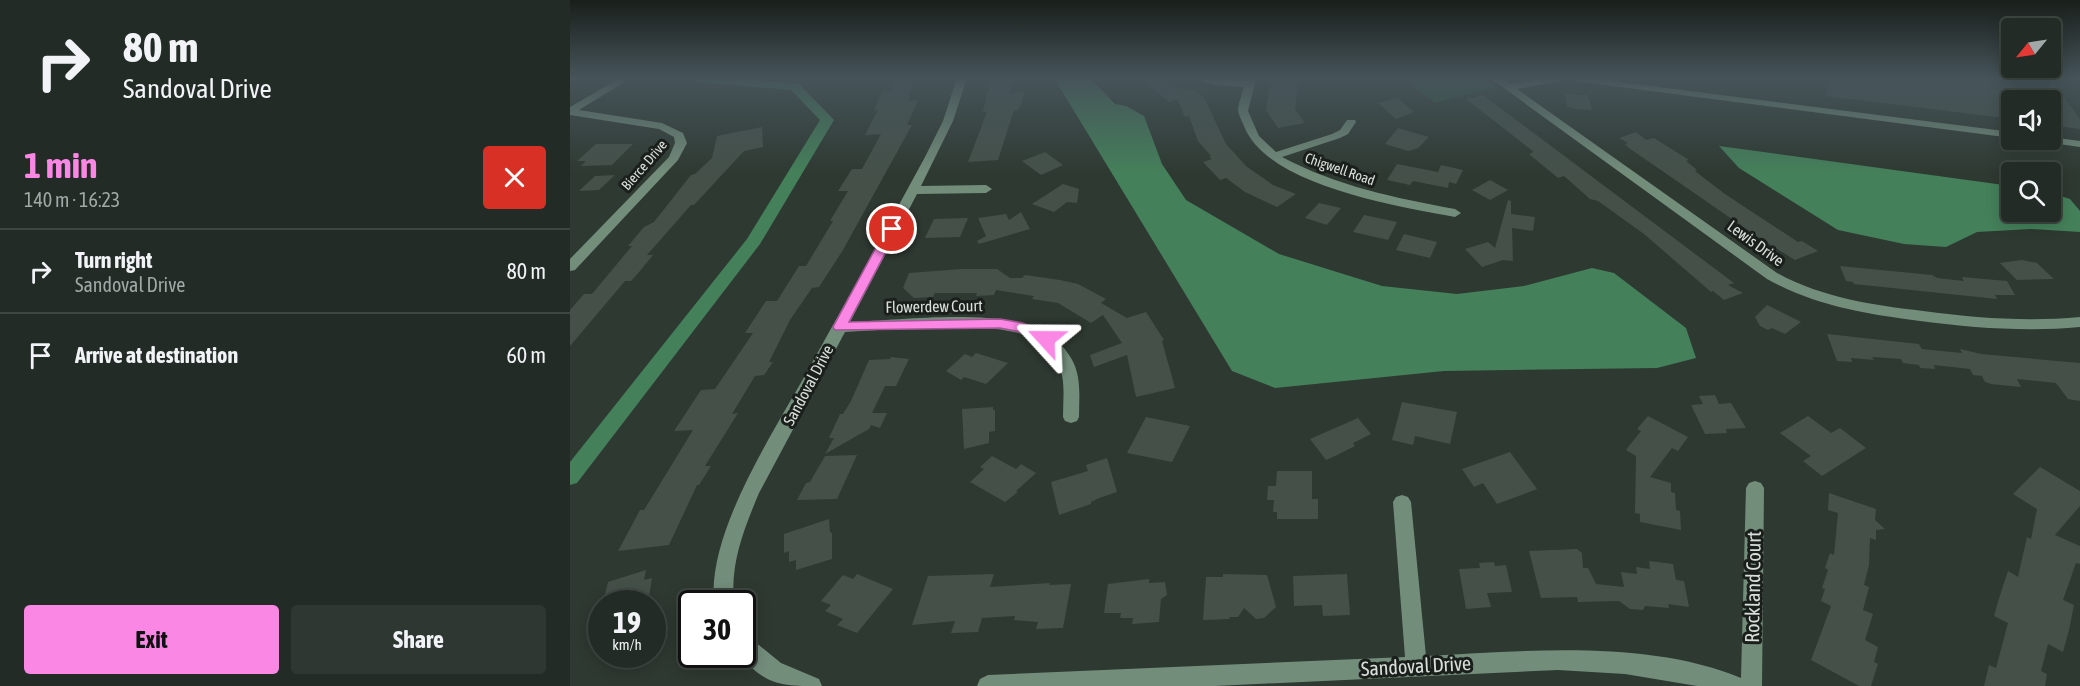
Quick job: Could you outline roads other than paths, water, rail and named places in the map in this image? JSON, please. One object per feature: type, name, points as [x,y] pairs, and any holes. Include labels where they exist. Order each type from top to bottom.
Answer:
[{"type":"street","name":"Sandoval Drive","points":[[724,590],[724,567],[732,537],[751,492],[913,190],[951,110]]},
{"type":"street","name":"Chigwell Road","points":[[1243,110],[1245,120],[1260,144],[1298,171],[1339,187],[1455,213]]},
{"type":"street","name":"Lewis Drive","points":[[1540,110],[1772,276],[1804,294],[1847,307],[2000,326],[2080,322]]},
{"type":"street","points":[[1817,110],[2001,134]]},
{"type":"street","name":"Bierce Drive","points":[[570,112],[662,126],[679,135],[681,143],[674,158],[570,267]]},
{"type":"street","points":[[1274,156],[1336,136],[1344,132],[1351,122]]},
{"type":"street","points":[[2061,142],[2080,144]]},
{"type":"street","points":[[913,190],[986,189]]},
{"type":"street","name":"Flowerdew Court","points":[[840,327],[985,323],[1019,327],[1035,332],[1057,349],[1067,363],[1074,394],[1071,417]]},
{"type":"street","name":"Rockland Court","points":[[1750,686],[1755,488]]},
{"type":"street","points":[[1402,502],[1416,666]]},
{"type":"street","points":[[756,659],[769,669],[795,682],[811,686]]},
{"type":"street","name":"Sandoval Drive","points":[[988,686],[1558,660],[1611,661],[1666,669],[1735,686]]},
{"type":"waterway","points":[[570,477],[754,241],[827,120],[817,110]]}]
